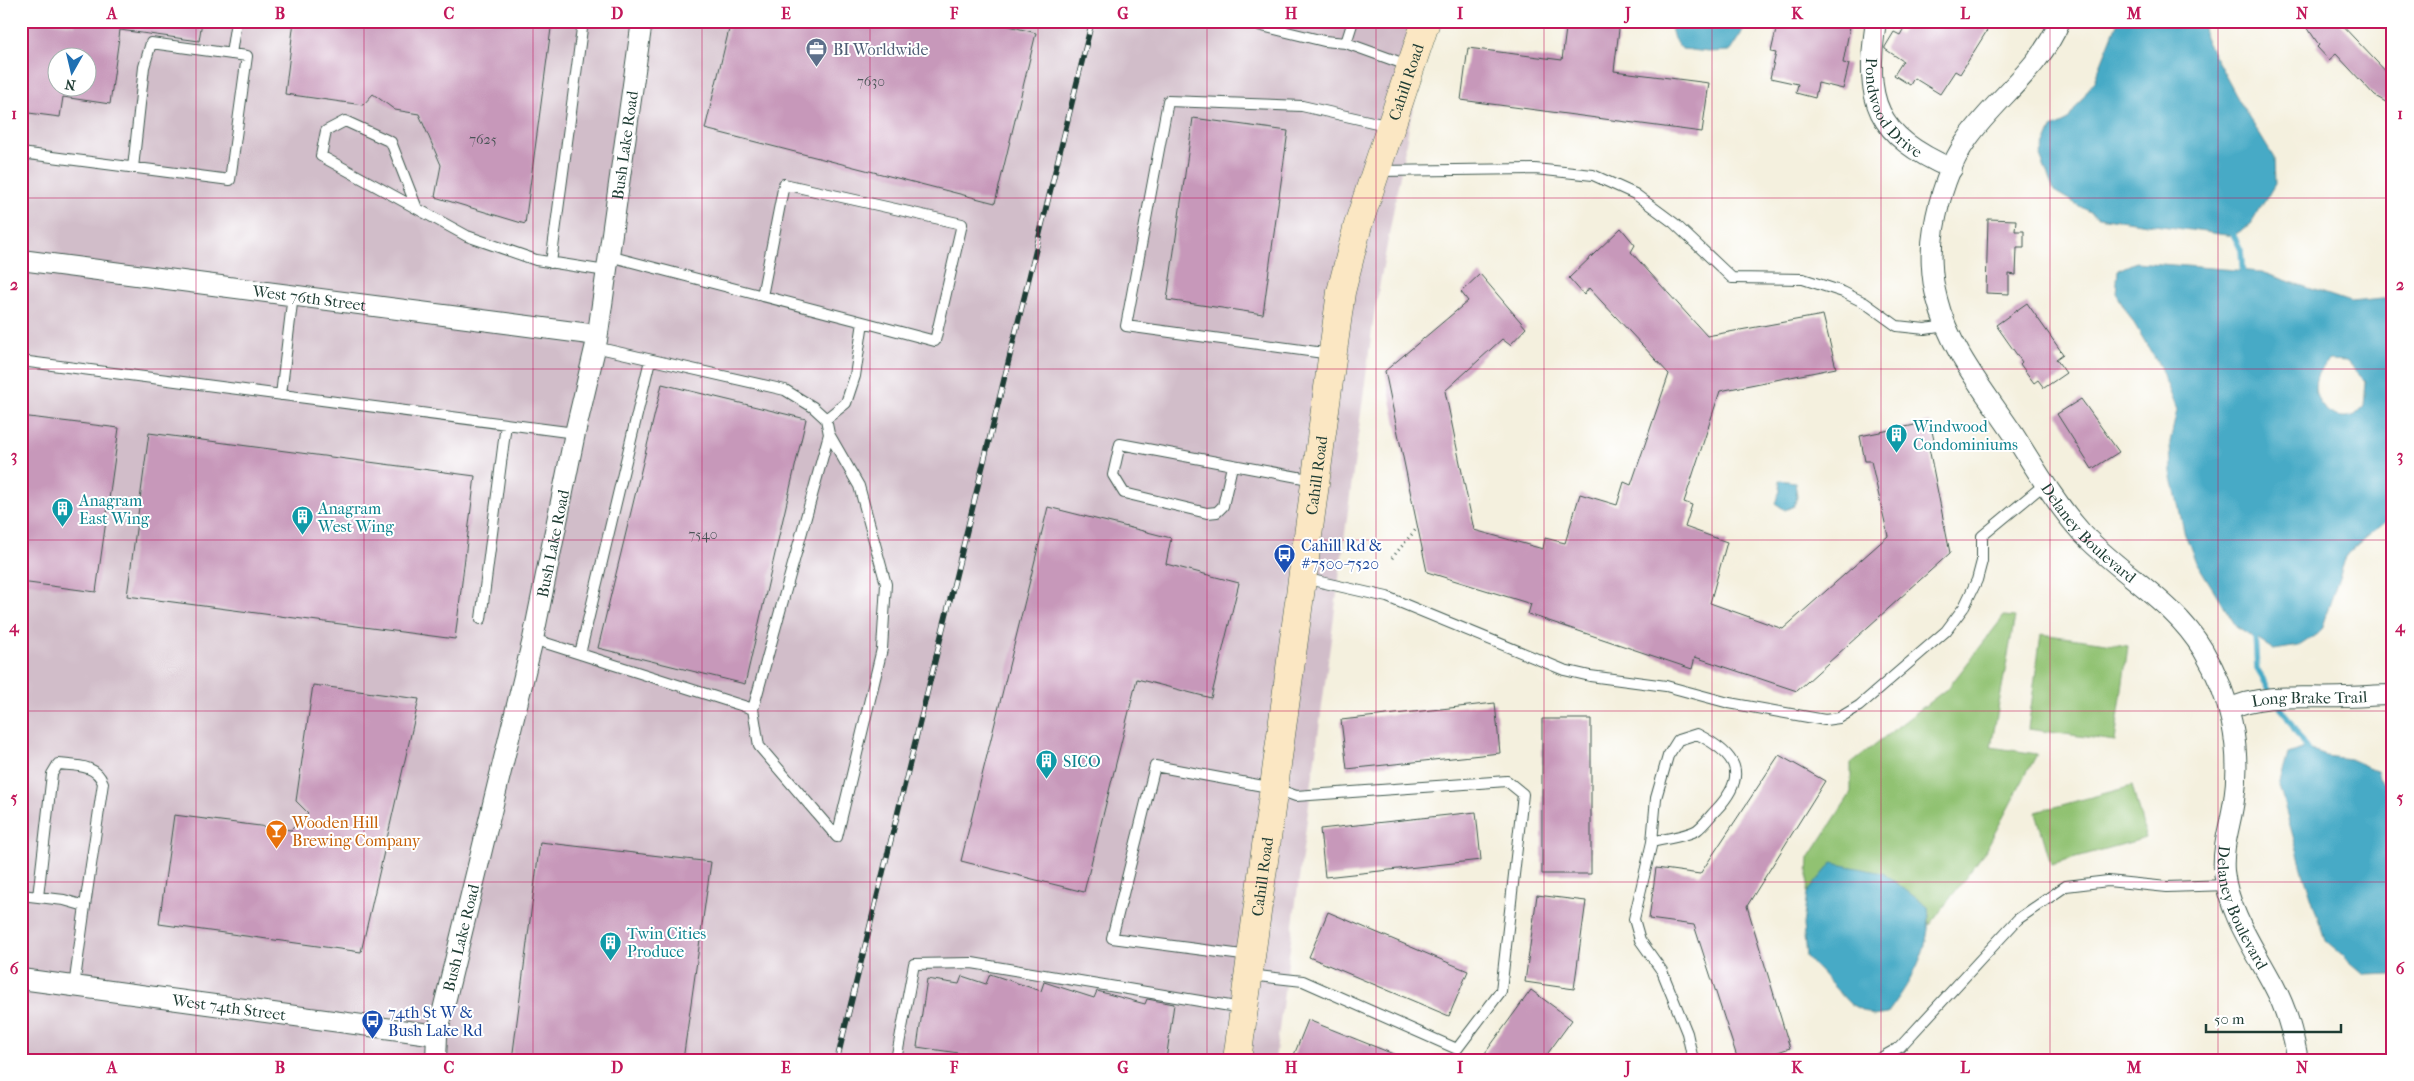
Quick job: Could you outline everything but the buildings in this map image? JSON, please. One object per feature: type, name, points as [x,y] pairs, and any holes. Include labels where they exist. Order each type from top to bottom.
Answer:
[{"type":"street","name":"Bush Lake Road","points":[[436,1060],[437,1034],[532,639],[596,341],[642,21]]},
{"type":"street","name":"Cahill Road","points":[[1237,1060],[1341,292],[1358,225],[1426,21]]},
{"type":"street","name":"Pondwood Drive","points":[[1876,21],[1871,52],[1873,87],[1883,120],[1912,149],[1952,168]]},
{"type":"street","name":"Delaney Boulevard","points":[[2060,21],[2054,35],[2034,67],[1985,117],[1966,140],[1952,168],[1942,195],[1933,230],[1932,264],[1937,299],[1946,326],[1966,362],[2046,483],[2081,532],[2112,562],[2176,616],[2202,647],[2220,682],[2233,720],[2237,759],[2235,799],[2226,837],[2224,871],[2233,905],[2275,988],[2290,1023],[2298,1060]]},
{"type":"street","name":"West 76th Street","points":[[21,260],[293,295],[596,341]]},
{"type":"street","name":"Long Brake Trail","points":[[2229,709],[2237,705],[2288,696],[2341,697],[2393,695]]},
{"type":"street","name":"West 74th Street","points":[[21,979],[437,1034]]},
{"type":"lane","points":[[231,54],[236,21]]},
{"type":"lane","points":[[552,262],[583,21]]},
{"type":"lane","points":[[1242,21],[1324,41],[1346,43],[1411,66]]},
{"type":"lane","points":[[1346,43],[1353,21]]},
{"type":"lane","points":[[21,153],[133,168],[230,180],[247,56],[151,43],[144,66],[133,168]]},
{"type":"lane","points":[[1332,354],[1126,326],[1168,101],[1302,106],[1391,127]]},
{"type":"lane","points":[[416,206],[391,142],[346,121],[338,122],[326,130],[321,156],[468,236],[536,260],[608,263],[762,296],[935,341],[962,224],[784,184],[762,296]]},
{"type":"lane","points":[[1376,171],[1535,169],[1593,175],[1636,194],[1674,223],[1732,278],[1803,279],[1820,283],[1857,299],[1897,326],[1925,329],[1946,326]]},
{"type":"lane","points":[[281,395],[293,295]]},
{"type":"lane","points":[[826,419],[846,404],[855,376],[863,322]]},
{"type":"lane","points":[[596,341],[650,360],[785,390],[813,407],[826,419],[829,434],[859,486],[886,584],[882,650],[836,836],[759,746],[754,709],[829,434]]},
{"type":"lane","points":[[580,654],[650,360]]},
{"type":"lane","points":[[21,361],[575,433]]},
{"type":"lane","points":[[481,618],[506,424]]},
{"type":"lane","points":[[1232,466],[1222,506],[1217,512],[1207,513],[1124,493],[1114,475],[1120,444],[1315,480]]},
{"type":"lane","points":[[1302,578],[1387,597],[1564,670],[1590,676],[1666,686],[1729,703],[1825,720],[1839,718],[1860,706],[1946,630],[1964,607],[1977,580],[1982,561],[1982,536],[2046,483]]},
{"type":"lane","points":[[532,639],[754,709]]},
{"type":"lane","points":[[1652,842],[1697,830],[1729,796],[1736,774],[1731,758],[1717,744],[1697,734],[1678,740],[1668,756],[1656,798],[1652,842],[1634,919],[1640,940],[1662,971],[1687,1033],[1693,1060]]},
{"type":"lane","points":[[38,897],[52,774],[58,764],[93,769],[100,774],[103,784],[74,986]]},
{"type":"lane","points":[[1155,766],[1274,788],[1296,796],[1330,795],[1507,781],[1522,794],[1501,991],[1457,1049],[1303,981],[1250,966],[1112,938],[1155,766]]},
{"type":"lane","points":[[1877,1060],[1900,1047],[2018,919],[2066,886],[2108,880],[2167,887],[2228,885]]},
{"type":"lane","points":[[21,895],[64,900],[85,906]]},
{"type":"lane","points":[[896,1060],[914,964],[972,963],[1244,1008]]},
{"type":"path","points":[[1392,558],[1417,528]]},
{"type":"shaded area","points":[[21,21],[1435,21],[1411,116],[1374,315],[1275,1060],[21,1060]]},
{"type":"green space","points":[[2004,616],[2015,617],[1991,747],[2037,754],[1984,853],[1930,925],[1928,907],[1832,864],[1807,893],[1809,858],[1851,793],[1851,763],[1949,687]]},
{"type":"green space","points":[[2041,634],[2128,646],[2115,741],[2028,729]]},
{"type":"green space","points":[[2132,786],[2146,838],[2051,864],[2036,812]]},
{"type":"water","points":[[1669,21],[1744,21],[1743,31],[1730,51],[1708,52],[1682,49],[1674,39]]},
{"type":"water","points":[[2118,21],[2202,21],[2205,38],[2238,99],[2274,158],[2275,184],[2251,224],[2233,236],[2098,217],[2054,191],[2040,156],[2052,128],[2067,121],[2094,81]]},
{"type":"water","points":[[2136,262],[2261,272],[2350,302],[2393,298],[2393,515],[2347,554],[2320,632],[2299,646],[2274,650],[2236,626],[2195,560],[2184,531],[2171,473],[2170,442],[2177,410],[2160,367],[2116,293],[2118,270]],"holes":[[[2330,360],[2346,361],[2366,382],[2364,406],[2355,415],[2344,417],[2334,415],[2325,409],[2315,391],[2316,380],[2320,370]]]},
{"type":"water","points":[[1779,480],[1795,482],[1797,497],[1794,506],[1785,510],[1775,503],[1780,491]]},
{"type":"water","points":[[2305,748],[2326,756],[2350,759],[2377,771],[2379,778],[2393,795],[2393,974],[2365,975],[2325,940],[2303,872],[2279,786],[2288,754]]},
{"type":"water","points":[[1832,863],[1883,873],[1928,907],[1929,922],[1927,936],[1918,964],[1904,990],[1887,1014],[1873,1016],[1850,1004],[1806,957],[1803,925],[1807,893]]},
{"type":"waterway","points":[[2231,230],[2241,250],[2243,278]]},
{"type":"waterway","points":[[2255,635],[2257,669],[2272,694]]},
{"type":"waterway","points":[[2277,701],[2309,753]]},
{"type":"railway","points":[[837,1060],[1092,21]]},
{"type":"place","name":"BI Worldwide","points":[[817,68]]},
{"type":"place","name":"Windwood Condominiums","points":[[1897,454]]},
{"type":"place","name":"Anagram East Wing","points":[[63,528]]},
{"type":"place","name":"Anagram West Wing","points":[[302,536]]},
{"type":"place","name":"Cahill Rd & #7500-7520","points":[[1285,573]]},
{"type":"place","name":"SICO","points":[[1047,780]]},
{"type":"place","name":"Wooden Hill Brewing Company","points":[[276,850]]},
{"type":"place","name":"Twin Cities Produce","points":[[611,961]]},
{"type":"place","name":"74th St W & Bush Lake Rd","points":[[372,1040]]}]
